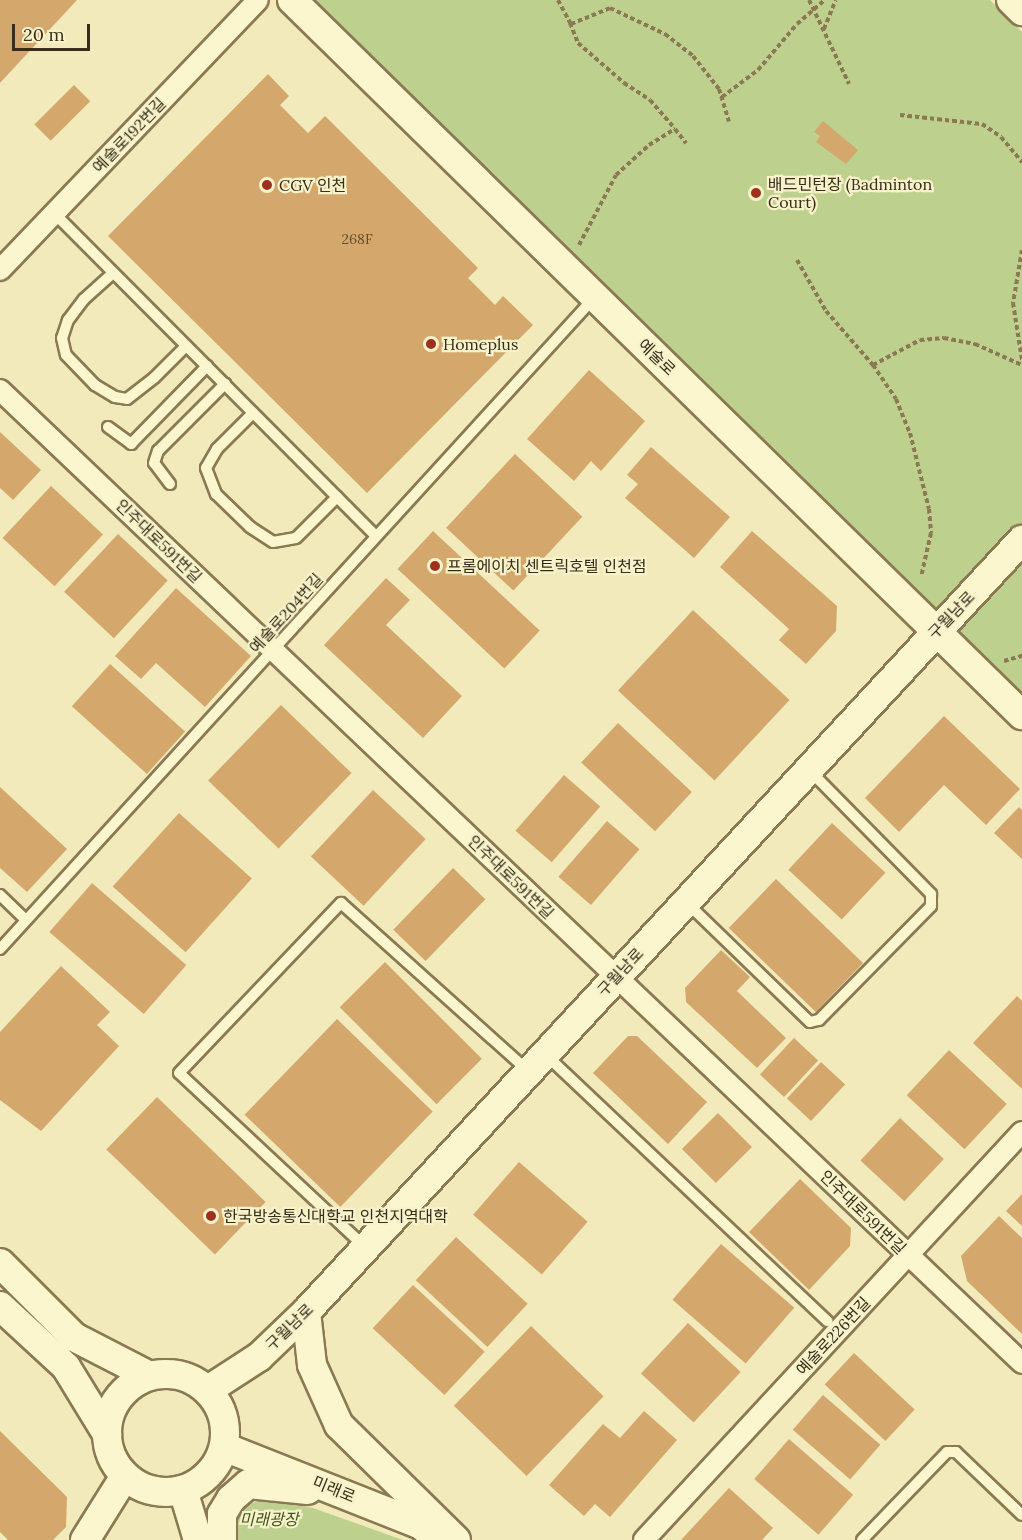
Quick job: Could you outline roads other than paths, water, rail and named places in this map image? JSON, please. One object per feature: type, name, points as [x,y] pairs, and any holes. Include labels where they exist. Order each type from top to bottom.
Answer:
[{"type":"street","name":"예술로192번길","points":[[0,270],[258,0]]},
{"type":"street","name":"예술로","points":[[291,0],[1022,714]]},
{"type":"street","points":[[1011,0],[1022,11]]},
{"type":"street","name":"인주대로591번길","points":[[0,390],[1022,1363]]},
{"type":"street","name":"구월남로","points":[[208,1390],[259,1357],[306,1312],[936,630],[1022,540]]},
{"type":"street","name":"예술로226번길","points":[[644,1540],[1022,1132]]},
{"type":"street","points":[[0,1263],[74,1337],[150,1376],[181,1376],[208,1390],[223,1417],[224,1448],[209,1474],[183,1490],[152,1491],[125,1476],[116,1464],[107,1434],[66,1367],[0,1306]]},
{"type":"street","points":[[306,1312],[312,1365],[339,1425],[456,1540]]},
{"type":"street","points":[[107,1434],[115,1404],[124,1392],[150,1376]]},
{"type":"street","name":"미래로","points":[[224,1448],[421,1525],[438,1540]]},
{"type":"street","points":[[85,1540],[125,1476]]},
{"type":"street","points":[[222,1540],[222,1514],[231,1499],[248,1484],[332,1489]]},
{"type":"street","points":[[183,1490],[198,1540]]},
{"type":"lane","points":[[54,213],[376,537]]},
{"type":"lane","points":[[113,273],[68,320],[62,338],[66,355],[95,385],[115,398],[128,399],[186,346]]},
{"type":"lane","name":"예술로204번길","points":[[0,949],[595,297]]},
{"type":"lane","points":[[108,427],[131,444],[207,366]]},
{"type":"lane","points":[[170,484],[154,463],[158,451],[225,384]]},
{"type":"lane","points":[[253,413],[217,449],[206,468],[216,494],[250,527],[273,542],[296,538],[337,497]]},
{"type":"lane","points":[[685,902],[810,1022],[819,1020],[931,906],[931,894],[808,769]]},
{"type":"lane","points":[[0,896],[26,920]]},
{"type":"lane","points":[[366,1247],[179,1073],[341,903],[537,1062],[827,1321]]},
{"type":"lane","points":[[862,1540],[947,1452],[956,1452],[1022,1515]]},
{"type":"place","name":"CGV 인천","points":[[267,185]]},
{"type":"place","name":"배드민턴장 (Badminton Court)","points":[[756,193]]},
{"type":"place","name":"Homeplus","points":[[431,344]]},
{"type":"place","name":"프롬에이치 센트릭호텔 인천점","points":[[435,566]]},
{"type":"place","name":"한국방송통신대학교 인천지역대학","points":[[211,1216]]},
{"type":"park label","name":"미래광장","points":[[269,1519]]}]
